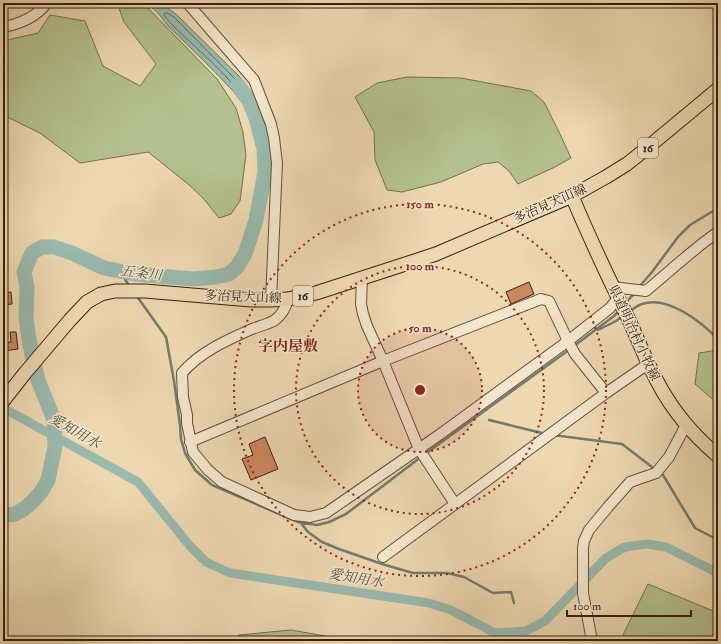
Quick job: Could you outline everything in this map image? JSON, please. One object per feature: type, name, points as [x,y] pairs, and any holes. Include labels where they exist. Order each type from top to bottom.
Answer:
[{"type":"main road","name":"多治見犬山線","points":[[3,401],[70,320],[87,302],[101,294],[115,291],[145,291],[251,300],[288,299],[316,293],[436,254],[572,196],[606,178],[627,164],[718,89]]},
{"type":"main road","name":"県道明治村小牧線","points":[[572,196],[590,239],[628,318],[648,364],[665,395],[686,425],[718,456]]},
{"type":"street","points":[[3,28],[23,21],[39,11],[47,3]]},
{"type":"street","points":[[189,3],[254,80],[271,124],[277,163],[270,300]]},
{"type":"street","points":[[288,299],[284,311],[275,320],[229,339],[189,364],[182,374],[183,397],[193,452],[208,470],[222,482],[294,515],[310,517],[326,514],[420,450],[568,342],[610,308],[616,295],[631,289],[646,290],[718,232]]},
{"type":"street","points":[[362,278],[361,304],[363,314],[420,450],[455,504]]},
{"type":"street","points":[[190,442],[383,361],[541,299],[549,301],[574,353],[606,393]]},
{"type":"street","points":[[383,557],[606,393],[648,364]]},
{"type":"street","points":[[592,641],[583,593],[582,573],[584,541],[589,530],[630,482],[656,473],[669,457],[686,425]]},
{"type":"green space","points":[[117,3],[143,3],[217,79],[236,108],[243,132],[246,155],[240,201],[231,214],[219,218],[203,198],[188,184],[148,152],[80,163],[40,133],[3,115],[3,41],[38,33],[50,15],[85,21],[103,66],[140,86],[156,64],[124,22]]},
{"type":"green space","points":[[407,77],[461,78],[531,91],[544,102],[571,158],[518,184],[509,171],[498,162],[483,164],[441,182],[402,192],[387,190],[375,160],[374,132],[355,97],[377,83]]},
{"type":"green space","points":[[718,350],[718,404],[695,384],[699,353]]},
{"type":"green space","points":[[648,584],[718,613],[718,641],[620,641]]},
{"type":"green space","points":[[291,630],[354,641],[233,641],[239,635]]},
{"type":"water","points":[[147,3],[161,3],[176,14],[240,77],[254,98],[243,104],[233,91]]},
{"type":"building","points":[[529,282],[534,294],[511,304],[506,292]]},
{"type":"building","points":[[11,292],[12,304],[3,305],[3,293]]},
{"type":"building","points":[[10,332],[16,332],[18,349],[4,351],[3,343],[11,342]]},
{"type":"building","points":[[265,437],[278,469],[251,480],[242,459],[253,455],[249,444]]},
{"type":"waterway","name":"五条川","points":[[3,514],[15,514],[24,509],[41,492],[48,480],[55,447],[54,420],[38,380],[30,345],[26,318],[27,287],[24,272],[32,253],[42,247],[54,247],[72,253],[104,268],[135,274],[194,279],[229,274],[237,267],[245,254],[256,220],[265,172],[264,149],[256,118],[249,101],[238,85]]},
{"type":"waterway","points":[[639,287],[678,237],[690,225],[718,208]]},
{"type":"waterway","points":[[120,271],[128,284]]},
{"type":"waterway","points":[[626,302],[635,293]]},
{"type":"waterway","points":[[136,295],[166,337],[174,381],[181,439],[185,453],[195,470],[212,485],[298,522],[317,525],[329,522],[346,514],[421,457]]},
{"type":"waterway","points":[[629,312],[642,304],[652,302],[662,303],[693,318],[718,339]]},
{"type":"waterway","points":[[574,346],[619,311]]},
{"type":"waterway","points":[[598,330],[623,316]]},
{"type":"waterway","points":[[425,454],[570,349]]},
{"type":"waterway","name":"愛知用水","points":[[3,408],[138,482],[190,546],[206,562],[230,573],[429,603],[451,610],[495,633],[526,631],[545,621],[606,558],[625,547],[647,544],[666,547],[718,573]]},
{"type":"waterway","points":[[489,420],[546,434]]},
{"type":"waterway","points":[[553,435],[622,444],[652,467]]},
{"type":"waterway","points":[[663,475],[695,528],[718,540]]},
{"type":"waterway","points":[[301,523],[308,532],[322,542],[339,549],[413,573],[447,573],[464,577],[493,593],[511,592],[514,603]]},
{"type":"district","name":"字内屋敷","points":[[288,346]]}]
